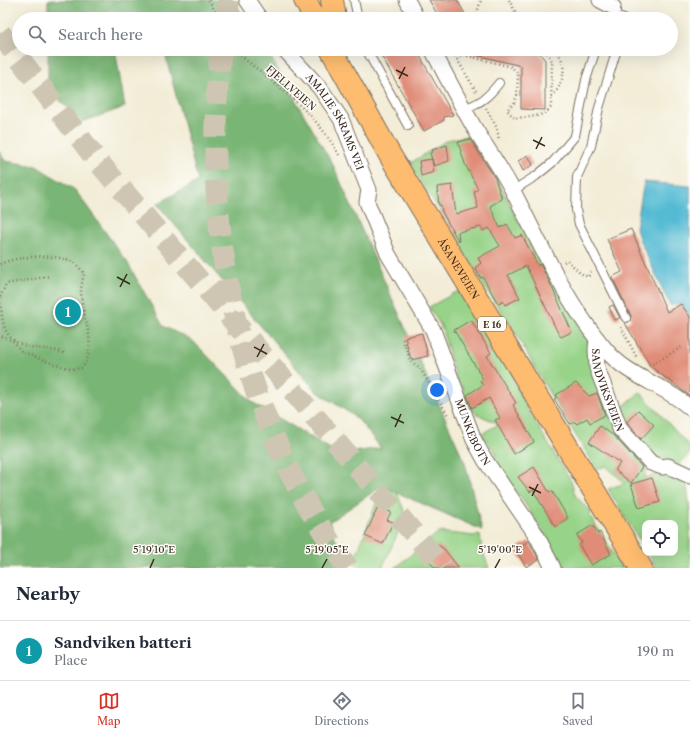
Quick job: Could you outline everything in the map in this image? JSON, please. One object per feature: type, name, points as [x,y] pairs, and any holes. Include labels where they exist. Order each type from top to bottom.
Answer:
[{"type":"highway","points":[[305,0],[311,12]]},
{"type":"highway","points":[[332,0],[334,12]]},
{"type":"highway","name":"ÅSANEVEIEN","points":[[335,56],[388,150],[479,303],[584,472],[640,568]]},
{"type":"highway","name":"E 16","points":[[342,56],[347,78]]},
{"type":"street","points":[[248,0],[256,12]]},
{"type":"street","points":[[407,0],[413,12]]},
{"type":"street","name":"AMALIE SKRAMS VEI","points":[[290,56],[320,88],[341,119],[369,190],[367,202]]},
{"type":"street","name":"SANDVIKSVEIEN","points":[[436,56],[512,191],[571,302],[598,339],[596,349],[597,368],[620,429],[651,463],[668,466],[690,476]]},
{"type":"street","name":"MUNKEBOTN","points":[[367,202],[388,254],[433,330],[474,440],[485,460],[537,536],[553,568]]},
{"type":"street","points":[[598,339],[606,351],[621,365],[666,391],[690,408]]},
{"type":"lane","points":[[354,0],[357,12]]},
{"type":"lane","points":[[370,56],[408,126]]},
{"type":"lane","points":[[512,191],[536,176],[552,163],[575,136],[586,80],[594,56]]},
{"type":"lane","points":[[615,56],[599,108],[591,146],[577,177],[576,210],[579,224],[626,318]]},
{"type":"lane","points":[[464,108],[483,100],[499,83]]},
{"type":"path","points":[[209,0],[215,12]]},
{"type":"path","points":[[477,12],[481,0]]},
{"type":"path","points":[[509,0],[515,12]]},
{"type":"path","name":"FJELLVEIEN","points":[[241,56],[308,112],[329,138],[341,159]]},
{"type":"path","points":[[454,56],[483,100],[498,132],[501,157],[495,161]]},
{"type":"path","points":[[457,60],[463,56]]},
{"type":"path","points":[[468,56],[512,67],[518,74],[517,95],[514,103],[507,110],[514,118],[545,112],[551,107],[552,61],[549,56]]},
{"type":"path","points":[[552,98],[560,87],[563,78],[563,63],[559,56]]},
{"type":"path","points":[[0,264],[14,259],[53,256],[73,262],[84,273],[81,291],[90,346],[89,359],[82,368],[72,369],[21,351],[6,330],[0,303]]},
{"type":"path","points":[[568,262],[580,274],[588,277]]},
{"type":"path","points":[[0,298],[6,284],[50,276]]},
{"type":"path","points":[[626,318],[618,322],[642,363],[653,371]]},
{"type":"path","points":[[0,336],[30,347],[64,353]]},
{"type":"path","points":[[404,339],[410,361],[420,368],[452,420]]},
{"type":"path","points":[[648,367],[682,347]]},
{"type":"green space","points":[[48,0],[232,0],[241,12],[107,11],[48,12]]},
{"type":"green space","points":[[48,56],[116,56],[125,107],[81,122],[48,88]]},
{"type":"green space","points":[[166,56],[270,56],[333,165],[465,463],[482,530],[382,486],[329,522],[347,568],[0,568],[0,152],[5,161],[36,166],[75,190],[127,262],[163,326],[193,341],[252,402],[339,454],[381,448],[357,418],[316,391],[157,204],[198,181]]},
{"type":"green space","points":[[473,135],[497,178],[515,215],[587,333],[595,370],[610,413],[647,459],[645,478],[670,471],[686,479],[690,513],[690,568],[656,568],[650,556],[678,556],[678,520],[642,520],[642,544],[608,489],[625,483],[606,466],[597,469],[550,394],[512,327],[483,285],[443,215],[409,164],[447,140]]},
{"type":"green space","points":[[462,289],[517,378],[513,381],[528,406],[526,407],[571,481],[575,495],[586,507],[591,510],[590,516],[623,568],[560,568],[546,538],[530,511],[491,458],[497,454],[481,434],[499,424],[479,415],[465,402],[463,387],[458,384],[441,326],[429,307]]},
{"type":"green space","points":[[640,392],[690,447],[690,453],[679,465],[660,462],[623,427],[618,411]]},
{"type":"green space","points":[[386,478],[392,480],[406,515],[382,568],[366,568],[353,564]]},
{"type":"green space","points":[[439,532],[474,536],[480,535],[482,550],[489,568],[395,568]]},
{"type":"water","points":[[644,182],[690,186],[690,317],[681,304],[670,305],[639,239],[636,228]]},
{"type":"building","points":[[429,0],[457,0],[464,12],[436,12]]},
{"type":"building","points":[[381,56],[420,56],[453,115],[444,117],[444,120],[424,131]]},
{"type":"building","points":[[480,56],[542,56],[545,60],[545,110],[521,109],[521,66]]},
{"type":"building","points":[[470,139],[495,178],[502,199],[490,206],[500,228],[507,224],[515,238],[522,235],[538,266],[540,264],[550,283],[572,332],[561,337],[558,333],[526,266],[508,275],[520,298],[505,305],[503,301],[499,304],[483,277],[481,278],[475,268],[481,263],[478,258],[500,246],[489,228],[483,231],[481,227],[458,232],[459,242],[442,212],[441,205],[439,205],[437,187],[452,185],[456,214],[478,208],[474,192],[478,189],[465,164],[458,142]]},
{"type":"building","points":[[447,145],[449,161],[434,166],[430,153],[433,152],[432,150]]},
{"type":"building","points":[[528,155],[533,165],[523,171],[518,161]]},
{"type":"building","points":[[432,159],[434,172],[421,176],[419,161]]},
{"type":"building","points":[[631,229],[667,312],[681,304],[690,317],[690,396],[651,367],[625,323],[630,321],[631,316],[612,277],[622,272],[607,239]]},
{"type":"building","points":[[613,305],[620,318],[615,320],[609,307]]},
{"type":"building","points":[[471,320],[491,353],[487,356],[516,403],[513,405],[534,442],[514,454],[495,420],[500,418],[489,398],[472,408],[467,395],[483,385],[480,381],[483,379],[454,330]]},
{"type":"building","points":[[422,333],[428,356],[411,360],[405,337]]},
{"type":"building","points":[[576,383],[589,396],[597,393],[605,415],[590,423],[587,418],[577,424],[575,422],[570,424],[554,399],[557,397],[556,395]]},
{"type":"building","points":[[638,410],[654,425],[641,439],[627,422]]},
{"type":"building","points":[[600,426],[614,436],[642,467],[631,483],[615,470],[620,463],[589,442]]},
{"type":"building","points":[[534,467],[549,492],[552,491],[568,518],[555,527],[533,490],[530,492],[518,477]]},
{"type":"building","points":[[652,478],[660,502],[639,508],[631,484]]},
{"type":"building","points":[[378,507],[391,512],[387,520],[393,522],[383,544],[365,536]]},
{"type":"building","points":[[593,525],[598,534],[600,532],[611,554],[591,565],[579,545],[582,543],[577,535]]},
{"type":"building","points":[[529,541],[539,560],[526,567],[515,549]]},
{"type":"building","points":[[438,545],[444,549],[459,568],[435,568],[424,556]]},
{"type":"tunnel","points":[[227,12],[229,0]]},
{"type":"tunnel","points":[[0,33],[12,49]]},
{"type":"tunnel","points":[[18,56],[96,159],[443,568]]},
{"type":"tunnel","points":[[220,56],[216,117],[216,186],[223,254],[236,321],[255,386],[280,450],[311,510],[348,568]]},
{"type":"place","name":"Sandviken batteri","points":[[68,312]]}]
